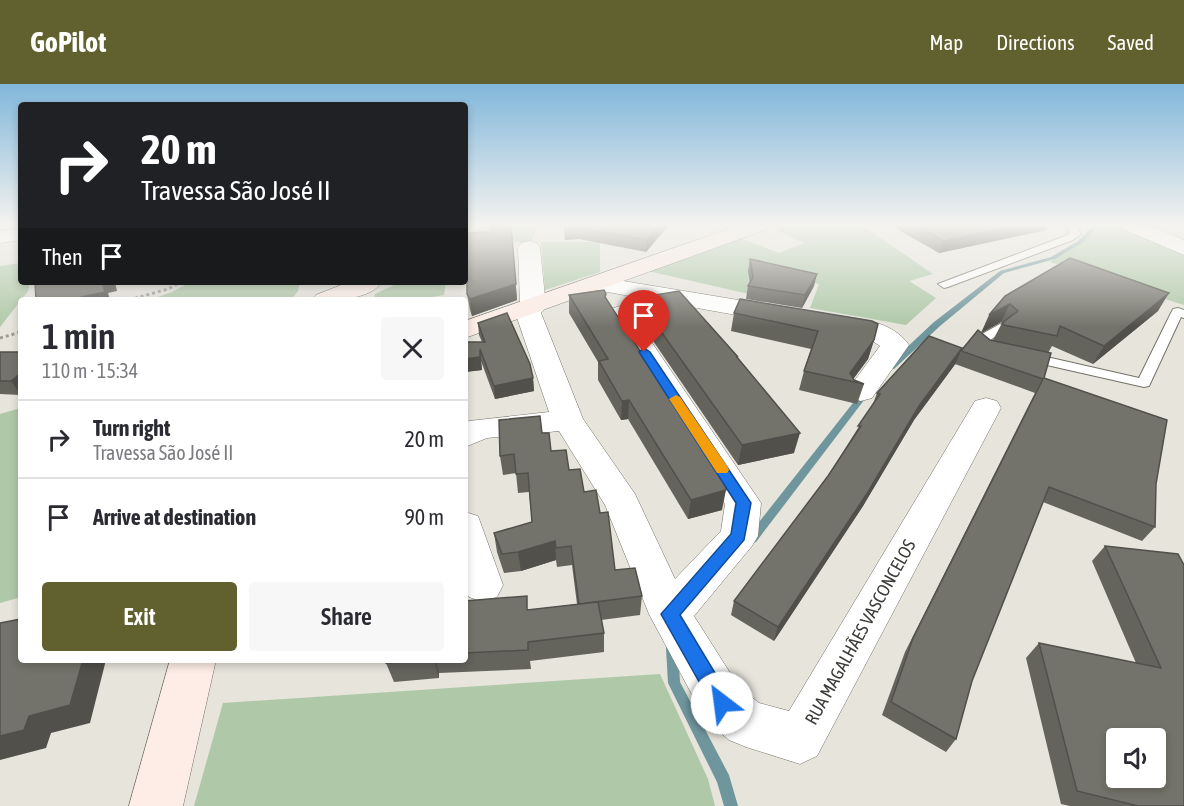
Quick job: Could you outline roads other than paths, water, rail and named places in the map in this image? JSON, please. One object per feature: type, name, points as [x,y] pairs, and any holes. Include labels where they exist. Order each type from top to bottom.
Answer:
[{"type":"street","name":"RUA MAGALHÃES VASCONCELOS","points":[[529,260],[530,308],[568,420],[622,503],[670,614],[722,703],[746,723],[800,739],[986,408]]},
{"type":"street","points":[[468,329],[666,260]]},
{"type":"street","points":[[599,284],[874,330],[888,337],[895,345],[861,392]]},
{"type":"street","points":[[332,297],[362,285]]},
{"type":"street","points":[[620,314],[743,503],[739,536],[670,614]]},
{"type":"street","points":[[468,434],[480,428],[568,420]]},
{"type":"street","points":[[468,536],[483,585]]},
{"type":"street","points":[[156,806],[192,663]]},
{"type":"lane","points":[[944,284],[1010,260]]},
{"type":"lane","points":[[1000,328],[980,341],[989,348],[1144,383],[1178,312],[1184,314]]},
{"type":"waterway","points":[[891,367],[937,324],[1002,272],[1047,260]]},
{"type":"waterway","points":[[752,539],[867,391]]},
{"type":"waterway","points":[[672,648],[674,683],[724,780],[731,806]]}]
